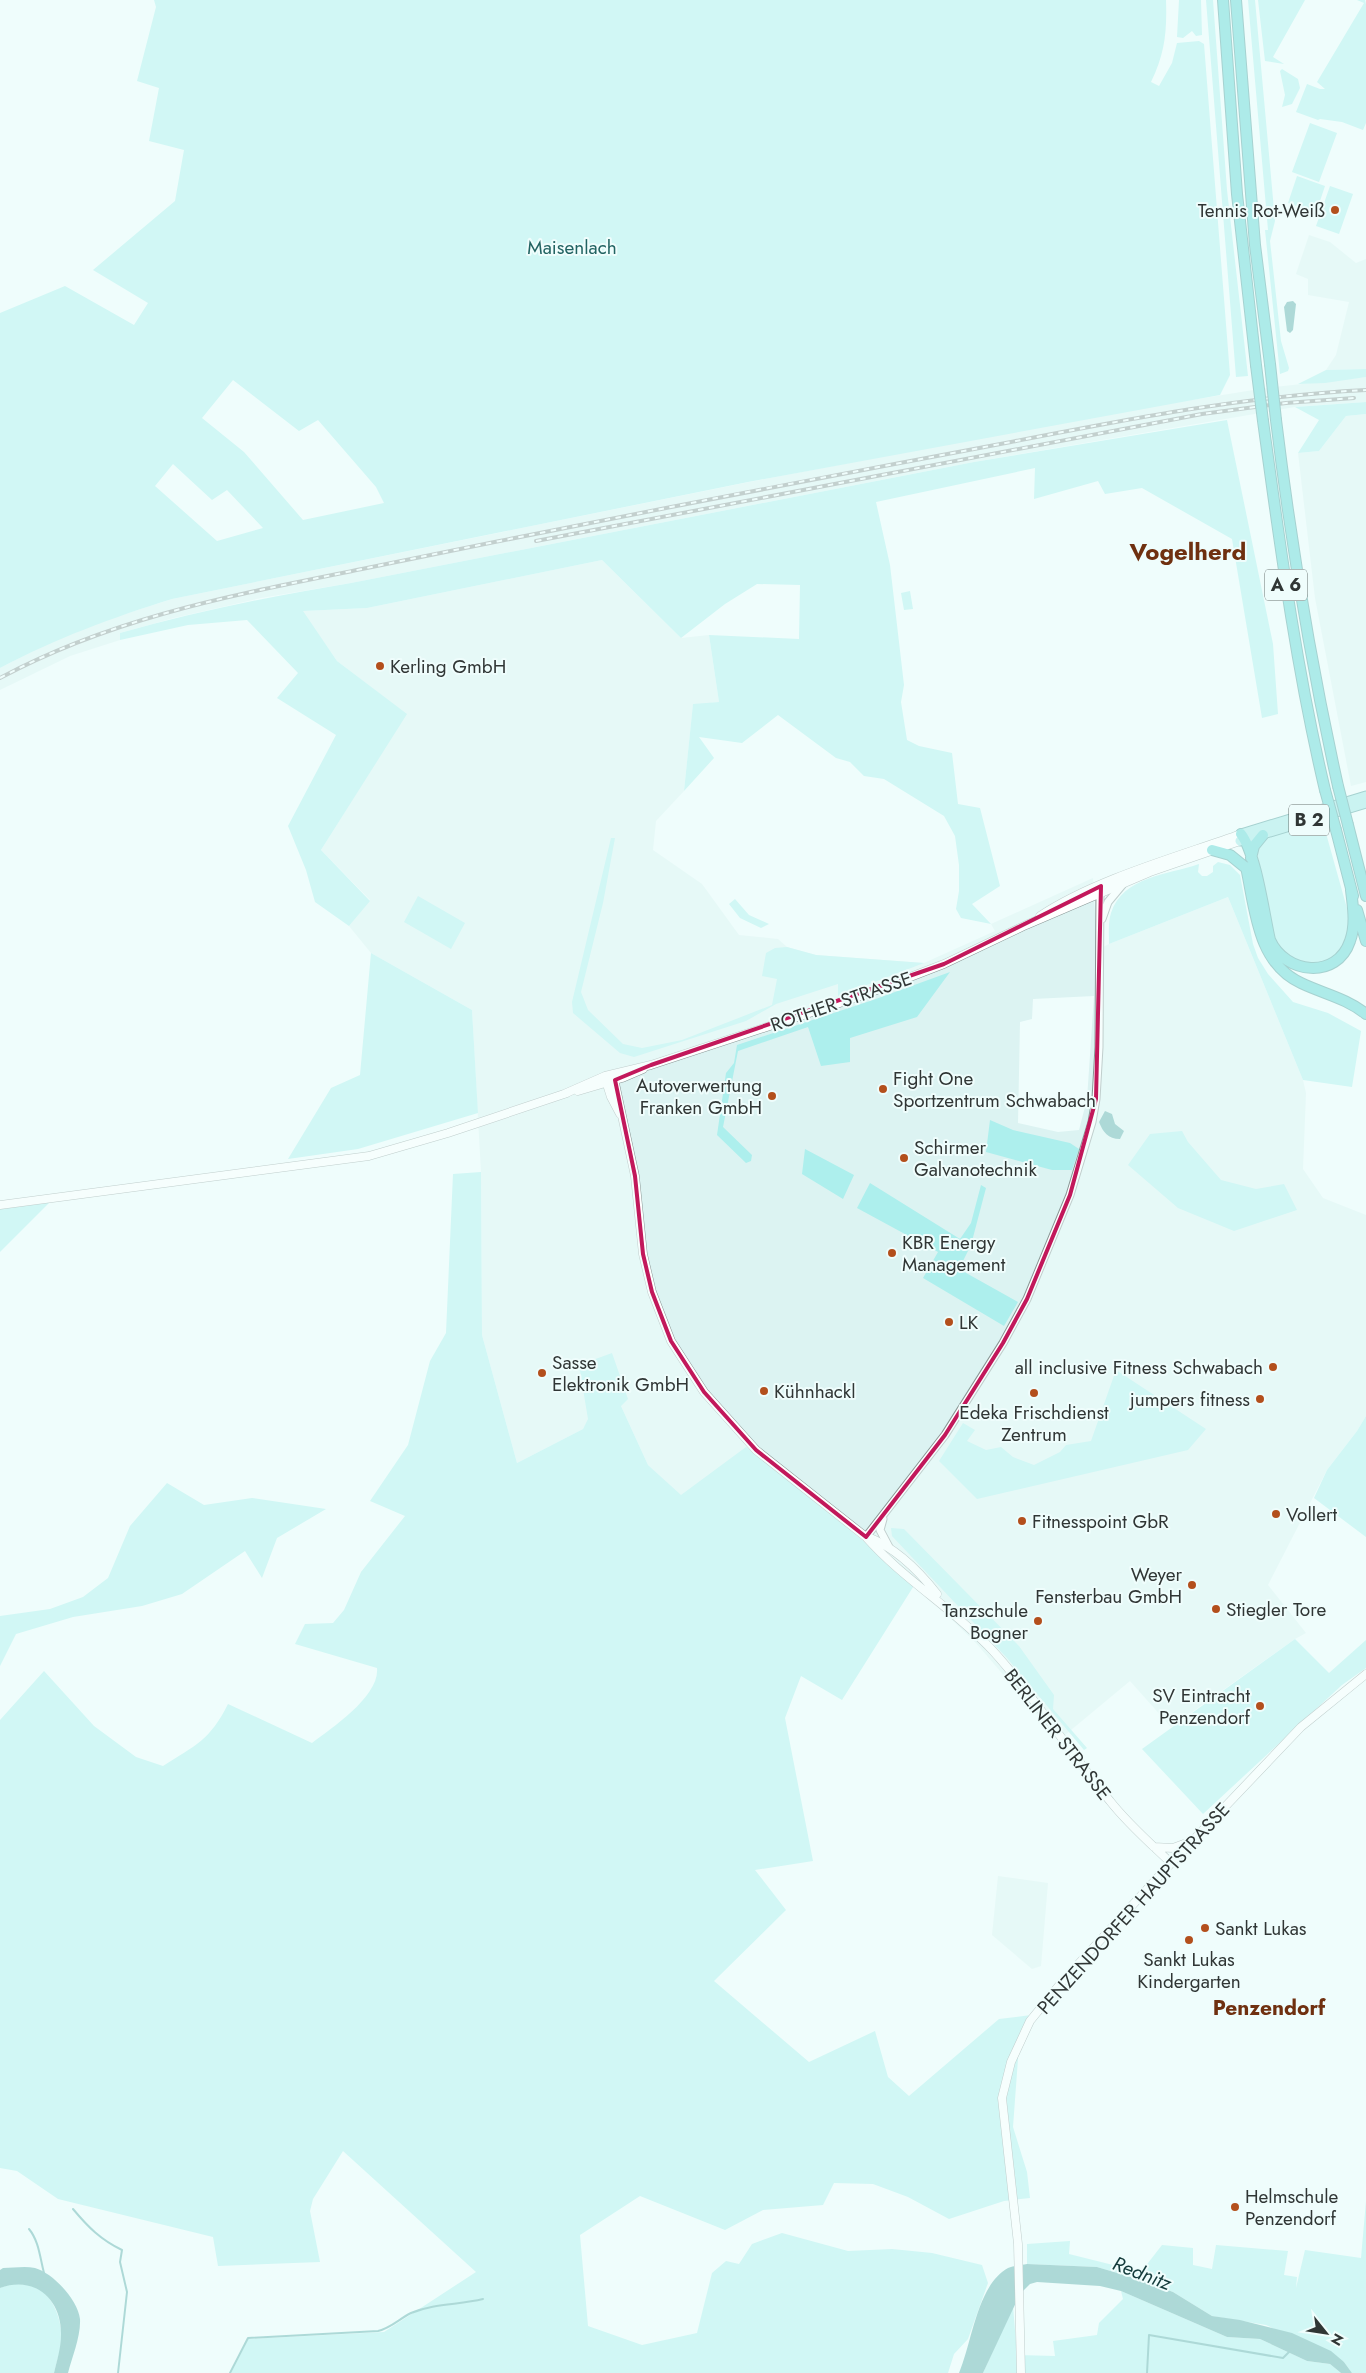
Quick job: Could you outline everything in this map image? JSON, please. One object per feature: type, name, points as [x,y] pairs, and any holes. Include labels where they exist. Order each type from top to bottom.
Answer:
[{"type":"highway","name":"A 6","points":[[1223,0],[1237,194],[1263,422],[1290,613],[1310,722],[1325,790],[1366,941]]},
{"type":"highway","name":"A 6","points":[[1236,0],[1253,217],[1276,420],[1301,601],[1321,710],[1366,896]]},
{"type":"highway","points":[[1263,835],[1254,846],[1249,863],[1263,941],[1277,967],[1292,979],[1339,997],[1366,1014]]},
{"type":"highway","points":[[1242,838],[1270,940],[1282,958],[1296,966],[1306,968],[1323,967],[1338,959],[1345,952],[1352,932],[1351,890]]},
{"type":"highway","points":[[1212,850],[1249,863]]},
{"type":"main road","name":"ROTHER STRASSE","points":[[1026,925],[1053,907],[1101,886],[1366,796]]},
{"type":"main road","name":"ROTHER STRASSE","points":[[0,1205],[369,1156],[448,1133],[861,996],[944,964],[1026,925],[1099,894],[1242,838],[1263,835],[1366,804]]},
{"type":"main road","name":"BERLINER STRASSE","points":[[614,1077],[635,1176],[643,1254],[652,1292],[671,1341],[704,1392],[756,1450],[866,1537],[880,1552],[946,1605],[993,1650],[1035,1700],[1109,1800],[1171,1863]]},
{"type":"main road","name":"BERLINER STRASSE","points":[[606,1080],[611,1097],[623,1120]]},
{"type":"main road","name":"BERLINER STRASSE","points":[[866,1537],[891,1550],[915,1569],[946,1605]]},
{"type":"main road","name":"PENZENDORFER HAUPTSTRASSE","points":[[1021,2373],[1019,2262],[1013,2189],[1002,2098],[1011,2062],[1030,2022],[1043,2004],[1171,1863],[1301,1727],[1366,1674]]},
{"type":"main road","points":[[1154,1846],[1173,1848],[1194,1840]]},
{"type":"street","points":[[1099,932],[1108,902],[1124,884]]},
{"type":"street","points":[[866,1537],[945,1436],[1003,1343],[1027,1299],[1070,1195],[1092,1122],[1096,1099],[1099,1047],[1099,894],[1101,886]]},
{"type":"street","points":[[888,1508],[880,1530],[891,1550]]},
{"type":"highlighted area","points":[[1101,886],[1096,1099],[1070,1195],[1027,1299],[1003,1343],[945,1435],[866,1537],[756,1450],[704,1392],[671,1341],[652,1292],[643,1254],[635,1176],[615,1080],[651,1065],[944,964]]},
{"type":"shaded area","points":[[1309,235],[1330,242],[1356,263],[1366,259],[1366,369],[1326,370],[1336,355],[1349,302],[1308,295],[1308,279],[1296,274]]},
{"type":"shaded area","points":[[1293,301],[1296,304],[1293,330],[1290,333],[1287,331],[1284,307],[1287,302]]},
{"type":"shaded area","points":[[1366,377],[1366,402],[1295,407],[974,462],[351,583],[261,598],[174,618],[120,633],[120,640],[70,656],[0,690],[0,668],[44,645],[103,621],[172,599],[749,482],[1129,410],[1266,388]]},
{"type":"shaded area","points":[[1366,414],[1366,782],[1351,786],[1315,598],[1298,453],[1319,451],[1346,416]]},
{"type":"shaded area","points":[[602,560],[681,638],[709,635],[719,702],[693,705],[684,791],[656,821],[653,850],[702,884],[739,935],[778,939],[787,947],[816,955],[924,963],[995,931],[991,924],[1093,878],[1097,950],[1228,897],[1303,1080],[1306,1093],[1303,1169],[1323,1198],[1366,1215],[1366,1416],[1327,1470],[1268,1585],[1306,1633],[1171,1727],[1130,1681],[1059,1740],[976,1643],[915,1584],[813,1502],[683,1498],[648,1465],[621,1406],[579,1365],[589,1419],[583,1429],[517,1463],[482,1335],[481,1172],[472,1010],[371,953],[349,926],[370,900],[321,850],[406,714],[337,661],[302,611],[367,608]],"holes":[[[1094,996],[1087,1099],[1079,1130],[1058,1132],[1018,1123],[1020,1022],[1032,1019],[1033,999]]]},
{"type":"shaded area","points":[[1105,1111],[1112,1114],[1115,1124],[1124,1131],[1120,1139],[1109,1136],[1102,1129],[1099,1122]]},
{"type":"shaded area","points":[[998,1876],[1048,1883],[1041,1966],[1032,1969],[992,1935]]},
{"type":"shaded area","points":[[1027,2264],[1097,2267],[1141,2280],[1173,2292],[1212,2316],[1240,2320],[1292,2333],[1331,2351],[1344,2362],[1352,2373],[1341,2373],[1330,2364],[1307,2361],[1260,2339],[1227,2337],[1121,2291],[1100,2286],[1037,2282],[1030,2284],[1020,2294],[983,2373],[959,2373],[982,2301],[989,2287],[1008,2268]]},
{"type":"shaded area","points":[[31,2267],[42,2271],[64,2288],[75,2304],[80,2319],[80,2326],[68,2373],[54,2373],[60,2349],[61,2335],[57,2311],[51,2301],[44,2293],[24,2285],[0,2288],[0,2270],[3,2268]]},
{"type":"green space","name":"Maisenlach","points":[[154,0],[1166,0],[1164,42],[1151,82],[1159,86],[1172,63],[1177,43],[1199,41],[1204,44],[1230,375],[1220,395],[748,482],[172,599],[84,629],[0,668],[0,313],[65,286],[134,325],[148,303],[93,270],[175,201],[184,150],[149,141],[159,88],[137,81],[156,7]],"holes":[[[233,380],[299,431],[318,420],[376,487],[384,503],[303,520],[244,452],[202,418]],[[173,464],[212,500],[227,490],[263,528],[217,541],[155,486]]]},
{"type":"green space","points":[[1179,0],[1201,0],[1202,35],[1196,36],[1192,31],[1183,38],[1177,37]]},
{"type":"green space","points":[[1206,0],[1213,0],[1227,190],[1248,376],[1236,377]]},
{"type":"green space","points":[[1248,0],[1255,0],[1275,221],[1270,241],[1281,341],[1289,368],[1288,371],[1280,374],[1265,230],[1268,230]]},
{"type":"green space","points":[[1258,0],[1305,0],[1273,57],[1284,64],[1265,61]]},
{"type":"green space","points":[[1357,0],[1365,0],[1366,4],[1366,123],[1363,130],[1342,122],[1318,120],[1296,112],[1307,84],[1325,89],[1317,82],[1364,3]]},
{"type":"green space","points":[[1282,69],[1298,79],[1300,88],[1292,104],[1282,107],[1285,95],[1280,71]]},
{"type":"green space","points":[[1310,123],[1337,133],[1319,182],[1292,172]]},
{"type":"green space","points":[[1297,176],[1325,186],[1316,213],[1288,203]]},
{"type":"green space","name":"Tennis Rot-Weiß","points":[[1330,186],[1353,194],[1339,234],[1316,226]]},
{"type":"green space","points":[[1366,369],[1366,377],[1325,383],[1298,384],[1326,370]]},
{"type":"green space","points":[[1366,402],[1366,414],[1346,416],[1319,451],[1298,453],[1319,420],[1295,407]]},
{"type":"green space","points":[[1227,420],[1273,644],[1278,714],[1262,718],[1232,539],[1142,488],[1105,494],[1098,481],[1034,499],[1035,468],[876,502],[890,565],[904,685],[901,702],[907,740],[919,746],[952,753],[958,804],[980,808],[1000,886],[972,904],[991,924],[961,918],[956,909],[959,891],[959,865],[955,836],[944,816],[884,779],[864,776],[850,762],[836,758],[778,715],[742,743],[699,737],[714,758],[684,791],[693,704],[719,702],[709,635],[799,639],[800,585],[757,584],[725,604],[681,638],[602,560],[367,608],[303,611],[337,661],[407,714],[321,850],[370,901],[349,926],[315,902],[306,870],[288,826],[336,735],[277,698],[298,673],[247,620],[188,625],[120,640],[120,633],[206,611],[264,599],[974,462]]},
{"type":"green space","points":[[910,591],[913,609],[904,610],[901,593]]},
{"type":"green space","points":[[1322,819],[1348,912],[1350,929],[1344,946],[1329,961],[1300,964],[1276,945],[1257,852],[1261,844],[1276,833]]},
{"type":"green space","points":[[611,838],[615,838],[603,903],[581,992],[588,1010],[623,1044],[642,1048],[682,1040],[772,1005],[777,979],[762,976],[766,953],[775,948],[787,947],[816,955],[924,963],[838,996],[838,984],[776,1004],[746,1021],[634,1057],[620,1053],[573,1013],[572,1002]]},
{"type":"green space","points":[[1218,862],[1230,865],[1240,875],[1253,944],[1258,958],[1268,974],[1293,1002],[1328,1013],[1361,1031],[1352,1087],[1303,1080],[1228,897],[1109,944],[1111,913],[1125,891],[1148,879],[1199,864],[1198,872],[1202,876],[1207,876],[1213,872],[1213,866]]},
{"type":"green space","points":[[418,896],[465,923],[451,949],[404,922]]},
{"type":"green space","points":[[735,899],[749,915],[769,924],[761,928],[740,918],[729,904]]},
{"type":"green space","points":[[371,953],[472,1010],[478,1113],[358,1149],[288,1159],[331,1088],[360,1075]]},
{"type":"green space","points":[[950,972],[917,1017],[850,1038],[850,1062],[821,1066],[808,1027],[738,1051],[723,1127],[752,1155],[751,1161],[746,1163],[717,1135],[726,1073],[734,1063],[737,1045],[873,1000]]},
{"type":"green space","points":[[990,1120],[1013,1130],[1070,1143],[1079,1149],[1072,1170],[1052,1170],[986,1152]]},
{"type":"green space","points":[[1182,1131],[1188,1142],[1221,1180],[1256,1189],[1284,1184],[1297,1210],[1234,1231],[1178,1208],[1128,1165],[1150,1134]]},
{"type":"green space","points":[[805,1149],[854,1175],[843,1199],[802,1174]]},
{"type":"green space","points":[[481,1172],[482,1335],[517,1463],[583,1429],[588,1419],[579,1365],[612,1353],[628,1399],[621,1406],[648,1465],[681,1495],[746,1447],[915,1584],[842,1700],[801,1676],[785,1718],[813,1861],[755,1870],[786,1910],[714,1981],[809,2062],[875,2031],[888,2077],[909,2096],[999,2019],[1031,2015],[1017,2042],[1018,2059],[1013,2127],[1027,2172],[1030,2198],[1004,2201],[949,2219],[908,2197],[873,2184],[834,2183],[823,2205],[763,2210],[725,2230],[640,2196],[580,2235],[588,2326],[642,2345],[697,2333],[712,2273],[726,2261],[739,2264],[752,2244],[782,2233],[848,2251],[892,2249],[932,2253],[982,2265],[988,2283],[968,2339],[954,2354],[948,2373],[231,2373],[248,2339],[384,2332],[476,2272],[343,2151],[313,2199],[310,2211],[320,2262],[218,2266],[213,2237],[58,2199],[17,2171],[0,2168],[0,1720],[44,1671],[94,1726],[136,1757],[163,1766],[201,1741],[215,1726],[228,1704],[312,1743],[342,1720],[363,1700],[376,1679],[377,1668],[295,1644],[305,1624],[333,1623],[344,1610],[361,1572],[405,1516],[370,1501],[408,1445],[430,1361],[446,1333],[453,1174]]},
{"type":"green space","points":[[870,1183],[960,1239],[971,1223],[981,1185],[986,1188],[971,1245],[959,1269],[1018,1302],[1004,1326],[923,1278],[938,1252],[857,1208]]},
{"type":"green space","points":[[50,1202],[0,1252],[0,1208]]},
{"type":"green space","points":[[1116,1370],[1206,1429],[1188,1450],[977,1499],[939,1461],[963,1423],[975,1430],[967,1441],[986,1450],[1001,1447],[1013,1457],[1034,1465],[1060,1452],[1066,1445],[1091,1441]]},
{"type":"green space","points":[[1366,1416],[1366,1537],[1314,1498],[1327,1470]]},
{"type":"green space","points":[[167,1483],[204,1505],[252,1498],[326,1509],[277,1538],[262,1578],[245,1551],[182,1594],[142,1606],[73,1617],[16,1634],[0,1666],[0,1616],[50,1609],[83,1597],[108,1578],[130,1526]]},
{"type":"green space","points":[[891,1528],[904,1529],[1019,1646],[1054,1695],[1053,1709],[1087,1748],[1084,1750],[1007,1658],[892,1536]]},
{"type":"green space","name":"SV Eintracht Penzendorf","points":[[1295,1639],[1329,1673],[1366,1640],[1366,1668],[1342,1685],[1203,1814],[1142,1749]]},
{"type":"green space","points":[[1366,2201],[1366,2373],[1352,2373],[1344,2362],[1266,2325],[1212,2316],[1173,2292],[1141,2280],[1097,2267],[1027,2264],[1027,2244],[1070,2241],[1069,2254],[1141,2272],[1162,2245],[1193,2248],[1193,2265],[1212,2269],[1216,2245],[1288,2251],[1284,2275],[1297,2277],[1296,2288],[1305,2250],[1361,2258]]},
{"type":"green space","points":[[11,2284],[28,2285],[37,2288],[44,2292],[54,2306],[60,2322],[62,2339],[54,2373],[0,2373],[0,2288]]},
{"type":"green space","points":[[1121,2291],[1227,2337],[1260,2339],[1307,2361],[1330,2364],[1341,2373],[983,2373],[1013,2306],[1017,2355],[1055,2356],[1053,2341],[1097,2335],[1099,2323],[1123,2299]]},
{"type":"waterway","points":[[73,2209],[95,2232],[122,2250],[120,2262],[127,2292],[118,2373]]},
{"type":"waterway","points":[[29,2229],[37,2244],[44,2273]]},
{"type":"waterway","points":[[230,2373],[248,2338],[378,2331],[420,2310],[483,2299]]},
{"type":"waterway","points":[[1147,2373],[1149,2335],[1283,2358],[1289,2352]]},
{"type":"railway","points":[[0,678],[88,638],[132,623],[268,588],[709,499],[1099,425],[1276,397],[1366,390]]},
{"type":"railway","points":[[536,541],[1202,414],[1286,403],[1354,398]]},
{"type":"place","name":"Tennis Rot-Weiß","points":[[1335,210]]},
{"type":"place","name":"Kerling GmbH","points":[[380,666]]},
{"type":"place","name":"Fight One Sportzentrum Schwabach","points":[[883,1089]]},
{"type":"place","name":"Autoverwertung Franken GmbH","points":[[772,1096]]},
{"type":"place","name":"Schirmer Galvanotechnik","points":[[904,1158]]},
{"type":"place","name":"KBR Energy Management","points":[[892,1253]]},
{"type":"place","name":"LK","points":[[949,1322]]},
{"type":"place","name":"all inclusive Fitness Schwabach","points":[[1273,1367]]},
{"type":"place","name":"Sasse Elektronik GmbH","points":[[542,1373]]},
{"type":"place","name":"Kühnhackl","points":[[764,1391]]},
{"type":"place","name":"Edeka Frischdienst Zentrum","points":[[1034,1393]]},
{"type":"place","name":"jumpers fitness","points":[[1260,1399]]},
{"type":"place","name":"Vollert","points":[[1276,1514]]},
{"type":"place","name":"Fitnesspoint GbR","points":[[1022,1521]]},
{"type":"place","name":"Weyer Fensterbau GmbH","points":[[1192,1585]]},
{"type":"place","name":"Stiegler Tore","points":[[1216,1609]]},
{"type":"place","name":"Tanzschule Bogner","points":[[1038,1621]]},
{"type":"place","name":"SV Eintracht Penzendorf","points":[[1260,1706]]},
{"type":"place","name":"Sankt Lukas","points":[[1205,1928]]},
{"type":"place","name":"Sankt Lukas Kindergarten","points":[[1189,1940]]},
{"type":"place","name":"Helmschule Penzendorf","points":[[1235,2207]]},
{"type":"district","name":"Vogelherd","points":[[1188,552]]},
{"type":"district","name":"Penzendorf","points":[[1269,2008]]},
{"type":"water label","name":"Rednitz","points":[[1142,2273]]}]
